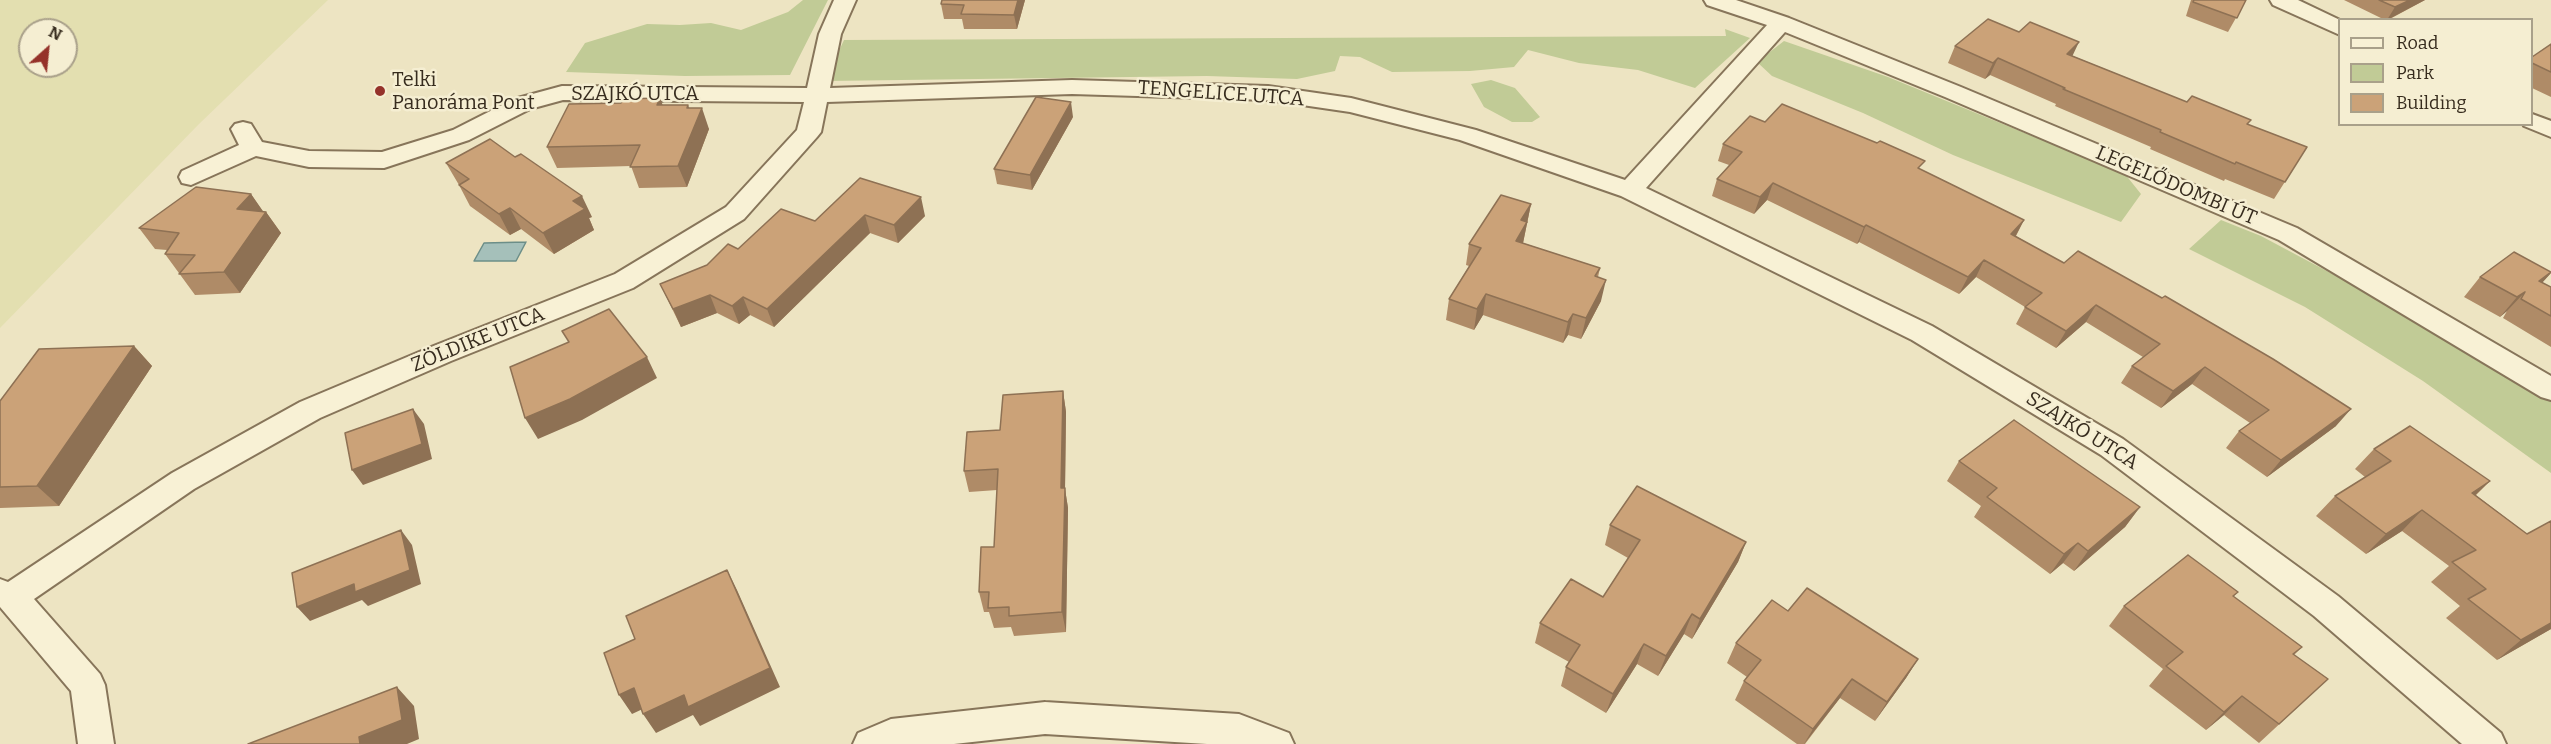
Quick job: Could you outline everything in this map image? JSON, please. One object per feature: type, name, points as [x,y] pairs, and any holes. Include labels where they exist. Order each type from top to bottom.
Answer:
[{"type":"street","name":"ZÖLDIKE UTCA","points":[[6,595],[183,481],[310,410],[441,354],[624,281],[735,213],[809,132],[830,34],[846,0]]},
{"type":"street","name":"LEGELŐDOMBI ÚT","points":[[1715,0],[1781,23],[1953,92],[2288,234],[2551,389]]},
{"type":"street","points":[[2280,0],[2338,28]]},
{"type":"street","points":[[1630,190],[1781,23]]},
{"type":"street","name":"TENGELICE UTCA","points":[[816,95],[1072,87],[1268,93],[1351,105],[1468,135],[1630,190]]},
{"type":"street","name":"SZAJKÓ UTCA","points":[[191,177],[248,139],[309,159],[384,160],[461,135],[522,104],[562,93],[816,95]]},
{"type":"street","points":[[2533,121],[2551,130]]},
{"type":"street","name":"SZAJKÓ UTCA","points":[[1630,190],[1922,333],[2112,447],[2326,606],[2488,744]]},
{"type":"street","points":[[6,595],[87,685],[96,744]]},
{"type":"street","points":[[871,744],[891,735],[1045,718],[1239,730],[1276,744]]},
{"type":"shaded area","points":[[0,0],[328,0],[199,124],[0,328]]},
{"type":"green space","points":[[803,0],[828,0],[790,75],[685,76],[566,72],[585,43],[647,24],[711,23],[741,30],[788,12]]},
{"type":"green space","points":[[1725,29],[1750,38],[1695,88],[1638,70],[1579,63],[1528,50],[1514,67],[1470,71],[1392,72],[1360,57],[1340,56],[1335,71],[1297,79],[1207,76],[825,81],[844,40],[1726,36]]},
{"type":"green space","points":[[1784,41],[1888,77],[2125,174],[2141,194],[2121,222],[1953,155],[1863,113],[1772,76],[1757,62]]},
{"type":"green space","points":[[1491,80],[1515,88],[1540,117],[1532,122],[1512,122],[1484,107],[1471,84]]},
{"type":"green space","points":[[2221,220],[2261,236],[2355,286],[2551,400],[2551,473],[2423,381],[2305,307],[2189,249]]},
{"type":"water","points":[[526,242],[516,261],[474,261],[484,243]]},
{"type":"building","points":[[942,0],[1018,0],[1014,15],[961,14],[964,5],[941,4]]},
{"type":"building","points":[[2194,0],[2246,0],[2237,18],[2193,2]]},
{"type":"building","points":[[2379,0],[2410,0],[2395,7]]},
{"type":"building","points":[[1988,19],[2019,32],[2030,22],[2079,42],[2067,54],[2187,102],[2192,96],[2251,120],[2247,124],[2307,147],[2285,182],[2236,162],[2235,164],[2160,132],[2161,130],[2063,89],[2065,88],[1998,58],[1993,63],[1955,46]]},
{"type":"building","points":[[2551,44],[2551,72],[2533,63],[2533,56]]},
{"type":"building","points":[[1036,97],[1071,102],[1030,175],[994,169]]},
{"type":"building","points":[[660,98],[657,105],[688,105],[687,108],[702,108],[678,166],[630,167],[640,145],[547,147],[569,104],[621,103],[623,99]]},
{"type":"building","points":[[1782,104],[1877,143],[1880,141],[1925,161],[1918,168],[2024,220],[2011,234],[2064,263],[2078,251],[2162,298],[2165,296],[2273,359],[2351,409],[2281,460],[2239,431],[2269,410],[2205,367],[2173,391],[2132,366],[2160,344],[2096,305],[2066,331],[2025,307],[2042,293],[1984,260],[1968,277],[1866,225],[1864,227],[1773,183],[1760,197],[1717,179],[1742,152],[1723,144],[1750,116],[1765,122]]},
{"type":"building","points":[[490,139],[515,157],[521,154],[582,196],[573,201],[585,209],[543,233],[510,208],[499,214],[459,185],[469,179],[446,163]]},
{"type":"building","points":[[860,178],[921,197],[894,225],[865,215],[767,309],[743,297],[732,306],[710,295],[673,309],[660,284],[707,265],[728,244],[738,249],[781,209],[815,221]]},
{"type":"building","points":[[196,187],[251,194],[237,209],[266,212],[224,272],[179,274],[195,255],[165,254],[179,233],[139,228]]},
{"type":"building","points":[[1501,195],[1531,204],[1521,220],[1527,222],[1516,241],[1600,268],[1595,276],[1606,280],[1586,318],[1573,314],[1568,322],[1486,294],[1477,309],[1449,299],[1481,248],[1469,244]]},
{"type":"building","points":[[2514,252],[2551,272],[2539,281],[2551,287],[2551,316],[2521,299],[2525,292],[2517,297],[2480,277]]},
{"type":"building","points":[[609,309],[647,357],[570,399],[525,418],[510,367],[569,342],[562,331]]},
{"type":"building","points":[[134,346],[37,486],[0,487],[0,401],[39,349]]},
{"type":"building","points":[[1063,391],[1061,488],[1065,488],[1062,612],[1009,616],[1009,607],[988,608],[989,592],[979,592],[981,547],[994,547],[998,469],[964,471],[967,432],[1000,430],[1003,395]]},
{"type":"building","points":[[413,409],[422,444],[352,470],[345,433]]},
{"type":"building","points":[[2014,420],[2140,507],[2088,551],[2078,543],[2064,554],[1987,497],[1997,488],[1959,461]]},
{"type":"building","points":[[2410,426],[2490,481],[2472,493],[2527,534],[2551,521],[2551,623],[2521,640],[2468,599],[2486,589],[2452,562],[2476,550],[2422,510],[2386,534],[2335,496],[2391,461],[2374,449]]},
{"type":"building","points":[[1637,486],[1746,542],[1700,619],[1692,614],[1666,656],[1644,644],[1613,694],[1566,667],[1580,645],[1540,623],[1571,579],[1603,597],[1640,540],[1610,525]]},
{"type":"building","points":[[401,530],[410,570],[355,592],[354,584],[297,607],[292,573]]},
{"type":"building","points":[[2188,555],[2238,592],[2233,596],[2302,647],[2293,654],[2328,679],[2279,724],[2242,696],[2224,712],[2166,666],[2183,652],[2124,606]]},
{"type":"building","points":[[727,570],[770,668],[688,707],[684,695],[643,714],[634,688],[619,695],[604,653],[635,639],[626,616]]},
{"type":"building","points":[[1807,588],[1918,659],[1887,702],[1852,679],[1813,729],[1744,681],[1761,660],[1736,643],[1772,600],[1788,611]]},
{"type":"building","points":[[397,687],[402,720],[359,737],[360,744],[248,744]]},
{"type":"place","name":"Telki Panoráma Pont","points":[[380,91]]}]
